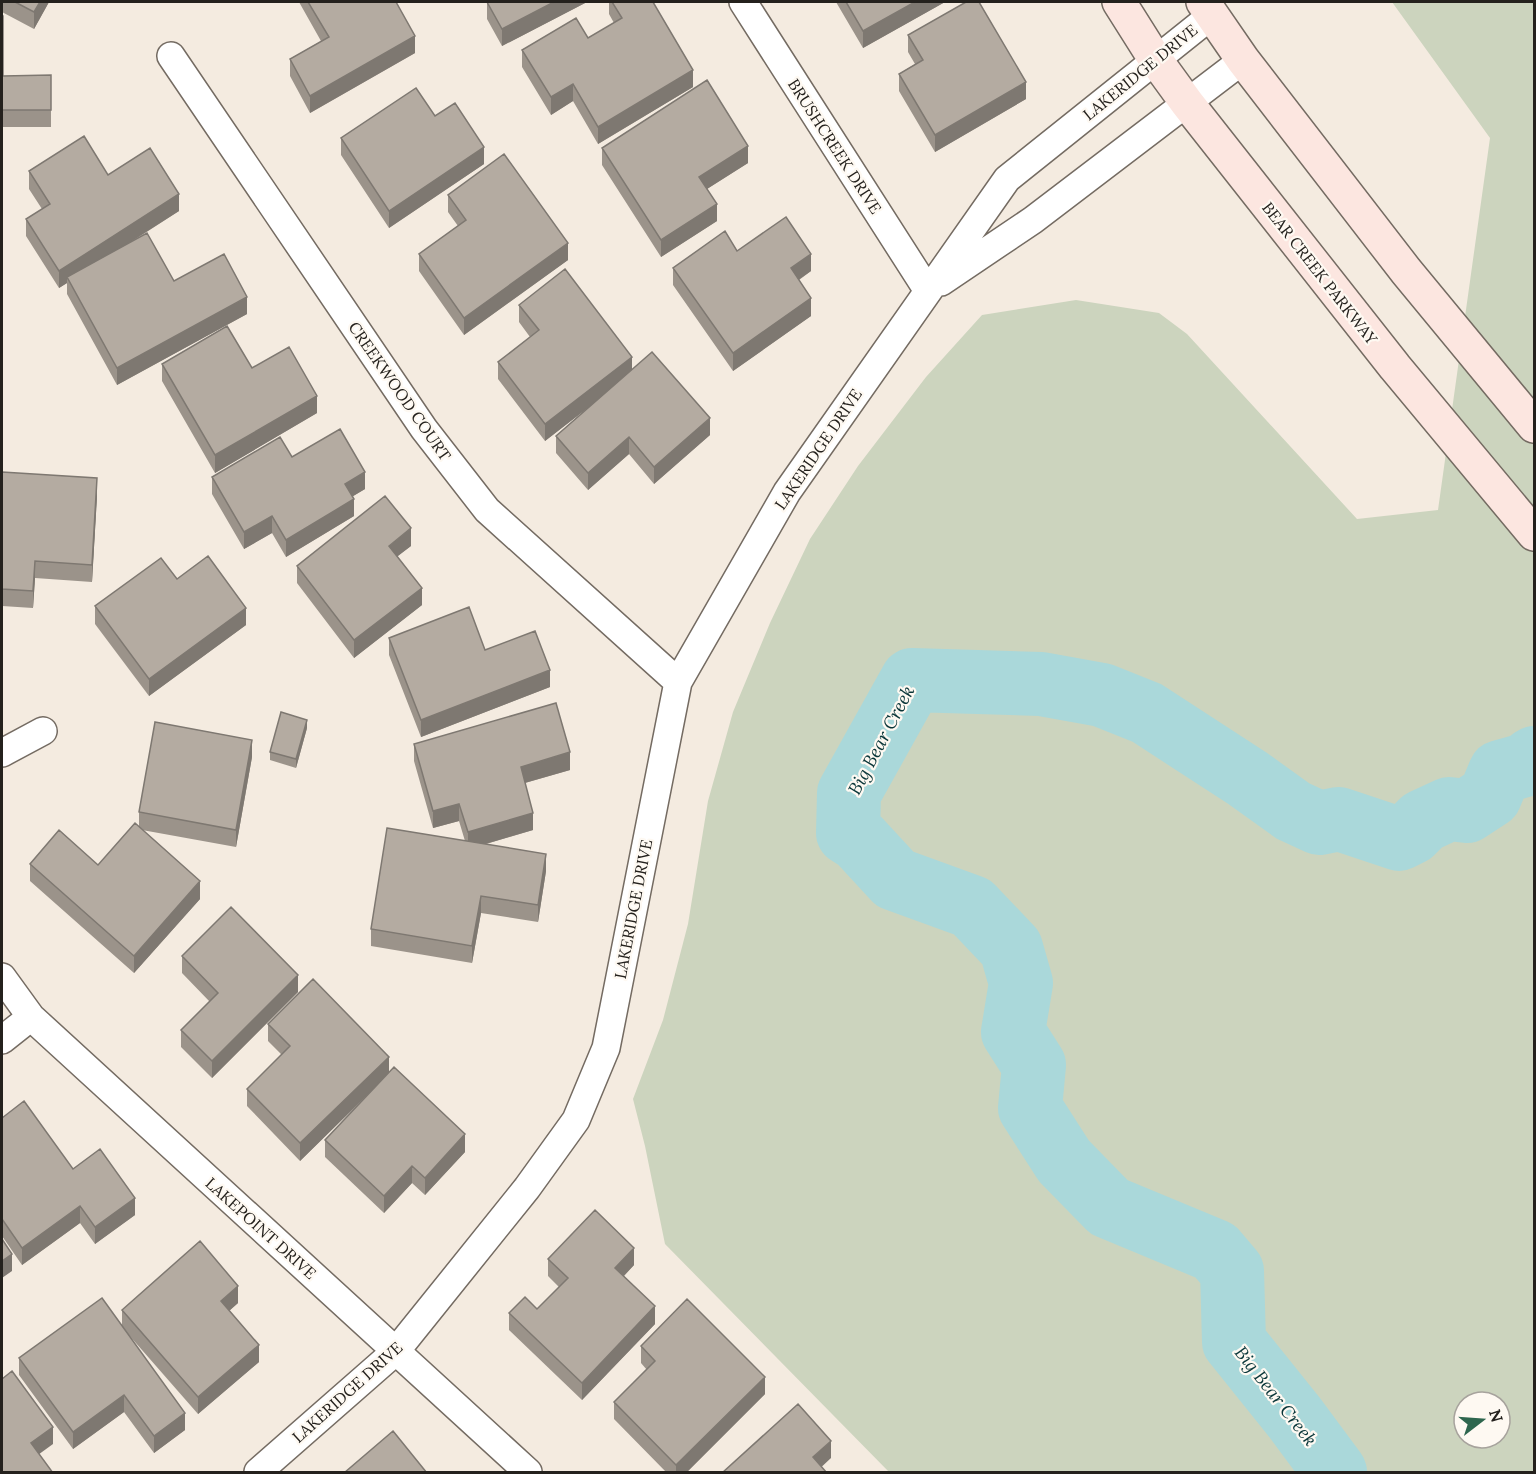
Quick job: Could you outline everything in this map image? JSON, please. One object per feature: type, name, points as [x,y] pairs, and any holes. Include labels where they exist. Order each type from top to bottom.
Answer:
[{"type":"main road","name":"BEAR CREEK PARKWAY","points":[[1119,2],[1155,59],[1187,103],[1395,367],[1534,534]]},
{"type":"main road","points":[[1207,8],[1243,60],[1406,271],[1534,426]]},
{"type":"street","name":"BRUSHCREEK DRIVE","points":[[743,2],[928,291]]},
{"type":"street","name":"LAKERIDGE DRIVE","points":[[258,1473],[396,1351],[527,1188],[576,1120],[606,1048],[678,682],[787,492],[1007,179],[1155,59],[1207,8]]},
{"type":"street","name":"CREEKWOOD COURT","points":[[171,56],[424,429],[487,510],[678,682]]},
{"type":"street","name":"LAKERIDGE DRIVE","points":[[928,291],[1033,220],[1243,60]]},
{"type":"street","points":[[2,753],[43,731]]},
{"type":"street","name":"LAKEPOINT DRIVE","points":[[2,977],[31,1017],[528,1473]]},
{"type":"street","points":[[2,1040],[31,1017]]},
{"type":"green space","points":[[1392,2],[1534,2],[1534,1472],[889,1472],[665,1244],[633,1099],[663,1020],[688,924],[708,801],[733,712],[770,623],[810,539],[858,466],[926,377],[982,315],[1076,300],[1159,313],[1187,334],[1357,519],[1438,510],[1490,138]]},
{"type":"building","points":[[15,2],[40,2],[34,12]]},
{"type":"building","points":[[308,2],[396,2],[415,36],[310,96],[290,59],[329,37]]},
{"type":"building","points":[[487,2],[554,2],[502,29]]},
{"type":"building","points":[[612,2],[653,2],[693,70],[598,127],[573,84],[551,97],[522,50],[576,18],[588,38],[622,18]]},
{"type":"building","points":[[846,2],[915,2],[863,31]]},
{"type":"building","points":[[966,2],[979,2],[1026,82],[935,135],[899,74],[923,60],[908,35]]},
{"type":"building","points":[[2,16],[3,76],[51,75],[51,110],[2,110]]},
{"type":"building","points":[[707,80],[748,146],[699,177],[717,204],[661,240],[602,148]]},
{"type":"building","points":[[416,88],[435,116],[455,103],[484,147],[389,211],[341,138]]},
{"type":"building","points":[[84,136],[108,175],[150,148],[179,194],[59,271],[26,219],[50,204],[29,171]]},
{"type":"building","points":[[504,154],[568,243],[464,318],[419,254],[466,220],[448,195]]},
{"type":"building","points":[[786,217],[811,254],[791,268],[811,298],[733,353],[673,268],[725,231],[737,251]]},
{"type":"building","points":[[147,233],[174,281],[224,254],[247,297],[117,368],[67,277]]},
{"type":"building","points":[[565,269],[632,357],[545,424],[498,362],[539,330],[519,305]]},
{"type":"building","points":[[227,326],[252,368],[289,347],[317,396],[215,455],[162,364]]},
{"type":"building","points":[[652,352],[710,418],[654,467],[629,437],[588,473],[556,436]]},
{"type":"building","points":[[340,429],[365,472],[345,484],[354,499],[286,540],[272,516],[244,532],[212,477],[280,437],[292,457]]},
{"type":"building","points":[[2,472],[97,478],[92,565],[35,561],[33,591],[2,589]]},
{"type":"building","points":[[385,496],[411,528],[389,546],[422,588],[354,640],[297,566]]},
{"type":"building","points":[[208,556],[246,608],[149,679],[95,606],[161,558],[177,579]]},
{"type":"building","points":[[469,607],[485,650],[535,631],[550,670],[421,720],[389,638]]},
{"type":"building","points":[[556,703],[570,752],[521,767],[533,813],[468,832],[459,804],[433,811],[414,744]]},
{"type":"building","points":[[281,712],[307,720],[296,759],[270,752]]},
{"type":"building","points":[[155,722],[252,740],[236,830],[139,812]]},
{"type":"building","points":[[135,823],[200,881],[134,956],[30,864],[59,830],[98,865]]},
{"type":"building","points":[[387,828],[546,854],[538,905],[481,896],[472,946],[371,929]]},
{"type":"building","points":[[231,907],[298,975],[212,1061],[181,1030],[218,993],[182,956]]},
{"type":"building","points":[[313,979],[389,1057],[300,1143],[247,1089],[290,1046],[268,1024]]},
{"type":"building","points":[[394,1067],[465,1134],[425,1178],[412,1166],[384,1196],[325,1140]]},
{"type":"building","points":[[24,1101],[73,1169],[100,1149],[135,1198],[95,1227],[80,1206],[22,1248],[2,1219],[2,1118]]},
{"type":"building","points":[[595,1210],[634,1248],[615,1268],[655,1306],[582,1383],[509,1313],[525,1297],[537,1309],[568,1278],[548,1259]]},
{"type":"building","points":[[2,1239],[12,1254],[2,1261]]},
{"type":"building","points":[[200,1241],[238,1286],[221,1301],[259,1345],[198,1397],[122,1310]]},
{"type":"building","points":[[102,1298],[185,1413],[154,1436],[124,1395],[73,1432],[19,1358]]},
{"type":"building","points":[[687,1299],[765,1377],[676,1465],[614,1402],[655,1361],[641,1346]]},
{"type":"building","points":[[12,1371],[53,1427],[31,1443],[53,1473],[2,1473],[2,1379]]},
{"type":"building","points":[[798,1404],[831,1441],[813,1457],[827,1473],[722,1473]]},
{"type":"building","points":[[393,1431],[427,1473],[344,1473]]},
{"type":"waterway","name":"Big Bear Creek","points":[[1335,1472],[1234,1342],[1232,1271],[1215,1251],[1109,1207],[1064,1161],[1030,1108],[1034,1065],[1013,1032],[1021,983],[1011,948],[972,907],[895,879],[859,840],[848,833],[849,793],[912,680],[1041,684],[1102,695],[1147,713],[1293,811],[1319,823],[1339,819],[1399,839],[1411,833],[1423,821],[1449,809],[1467,811],[1490,796],[1500,772],[1525,765],[1534,758]]}]
